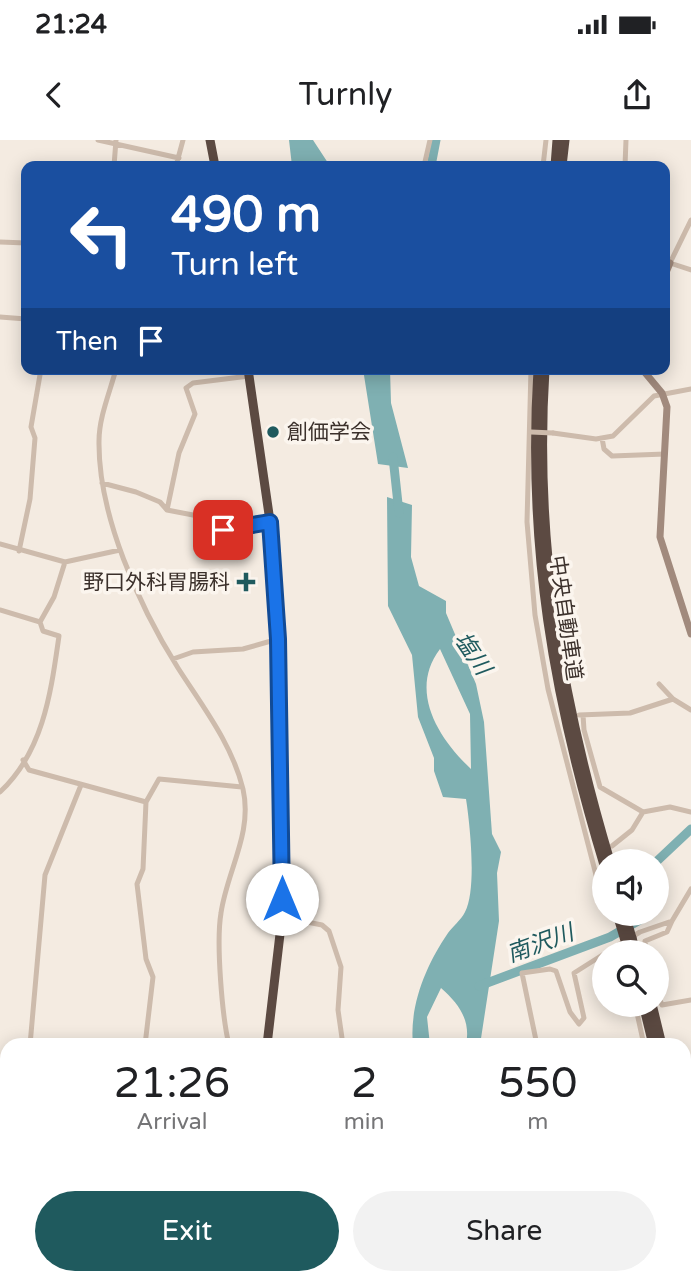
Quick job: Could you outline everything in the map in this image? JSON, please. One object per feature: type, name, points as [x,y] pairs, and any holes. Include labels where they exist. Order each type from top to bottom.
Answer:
[{"type":"highway","points":[[210,140],[214,161]]},
{"type":"highway","points":[[555,161],[557,140]]},
{"type":"highway","points":[[563,161],[565,140]]},
{"type":"highway","points":[[248,375],[270,522],[278,639],[282,917],[268,1038]]},
{"type":"highway","name":"中央自動車道","points":[[538,375],[535,490],[546,620],[562,712],[600,849]]},
{"type":"highway","name":"中央自動車道","points":[[545,375],[542,490],[549,584],[570,713],[607,849]]},
{"type":"highway","points":[[646,1017],[651,1038]]},
{"type":"highway","points":[[655,1017],[660,1038]]},
{"type":"street","points":[[98,140],[116,141],[179,158]]},
{"type":"street","points":[[178,161],[183,140]]},
{"type":"street","points":[[425,161],[430,140]]},
{"type":"street","points":[[544,161],[546,140]]},
{"type":"street","points":[[625,161],[626,140]]},
{"type":"street","points":[[114,161],[116,141]]},
{"type":"street","points":[[670,255],[691,220]]},
{"type":"street","points":[[0,242],[21,243]]},
{"type":"street","points":[[670,261],[691,270]]},
{"type":"street","points":[[0,317],[21,319]]},
{"type":"street","points":[[19,551],[30,499],[35,438],[31,427],[40,375]]},
{"type":"street","points":[[115,375],[99,439],[102,483],[115,539],[173,659],[219,730],[242,787],[244,833],[220,914],[223,1000],[228,1038]]},
{"type":"street","points":[[167,510],[179,453],[195,414],[186,388],[193,383],[237,375]]},
{"type":"street","points":[[531,375],[528,563],[548,689],[592,859]]},
{"type":"street","points":[[647,375],[662,393],[667,407],[660,537],[691,634]]},
{"type":"street","points":[[529,432],[602,438],[613,436],[641,405],[662,393],[691,389]]},
{"type":"street","points":[[602,438],[604,449],[612,456],[665,454]]},
{"type":"street","points":[[102,483],[160,502],[167,510],[219,520],[223,530],[270,522]]},
{"type":"street","points":[[0,544],[65,562],[120,550]]},
{"type":"street","points":[[1,788],[23,760],[44,722],[59,636],[43,631],[40,621],[54,597],[65,562]]},
{"type":"street","points":[[0,610],[40,621]]},
{"type":"street","points":[[173,659],[194,652],[243,649],[278,639]]},
{"type":"street","points":[[659,684],[673,699],[691,710]]},
{"type":"street","points":[[673,699],[630,713],[581,715],[600,787],[643,812],[670,807],[691,812]]},
{"type":"street","points":[[23,760],[29,770],[146,802]]},
{"type":"street","points":[[146,1038],[153,977],[146,959],[137,884],[143,869],[146,802],[159,779],[242,787]]},
{"type":"street","points":[[31,1038],[45,875],[80,785]]},
{"type":"street","points":[[612,846],[632,830],[643,812]]},
{"type":"street","points":[[647,940],[667,932],[691,889]]},
{"type":"street","points":[[681,903],[691,906]]},
{"type":"street","points":[[282,917],[322,925],[328,931],[341,967],[338,1010],[342,1038]]},
{"type":"street","points":[[630,940],[640,932],[671,921]]},
{"type":"street","points":[[536,1038],[522,973],[550,969],[555,971],[570,1012],[579,1024],[584,1018],[574,974],[592,962]]},
{"type":"street","points":[[669,1004],[691,1000]]},
{"type":"street","points":[[638,1017],[642,1038]]},
{"type":"water","points":[[289,140],[313,140],[327,161],[291,161]]},
{"type":"water","points":[[364,375],[390,375],[391,403],[408,468],[378,464]]},
{"type":"water","points":[[387,497],[412,505],[411,557],[419,586],[446,601],[446,613],[476,684],[484,722],[492,834],[501,852],[497,873],[499,921],[481,1038],[467,1038],[462,1013],[441,988],[427,1017],[429,1038],[413,1038],[417,1001],[426,972],[448,933],[463,915],[469,902],[472,873],[466,799],[443,797],[434,771],[434,758],[418,717],[412,655],[388,606]],"holes":[[[440,649],[470,714],[471,769],[448,744],[427,698],[431,665]]]},
{"type":"waterway","points":[[432,161],[436,140]]},
{"type":"waterway","name":"塩川","points":[[393,457],[399,513]]},
{"type":"waterway","name":"南沢川","points":[[669,850],[691,829]]},
{"type":"waterway","name":"南沢川","points":[[479,986],[610,937],[629,926]]},
{"type":"place","name":"創価学会","points":[[273,432]]},
{"type":"place","name":"野口外科胃腸科","points":[[246,582]]},
{"type":"route","points":[[223,530],[270,522],[275,558],[278,639],[282,899]]}]
